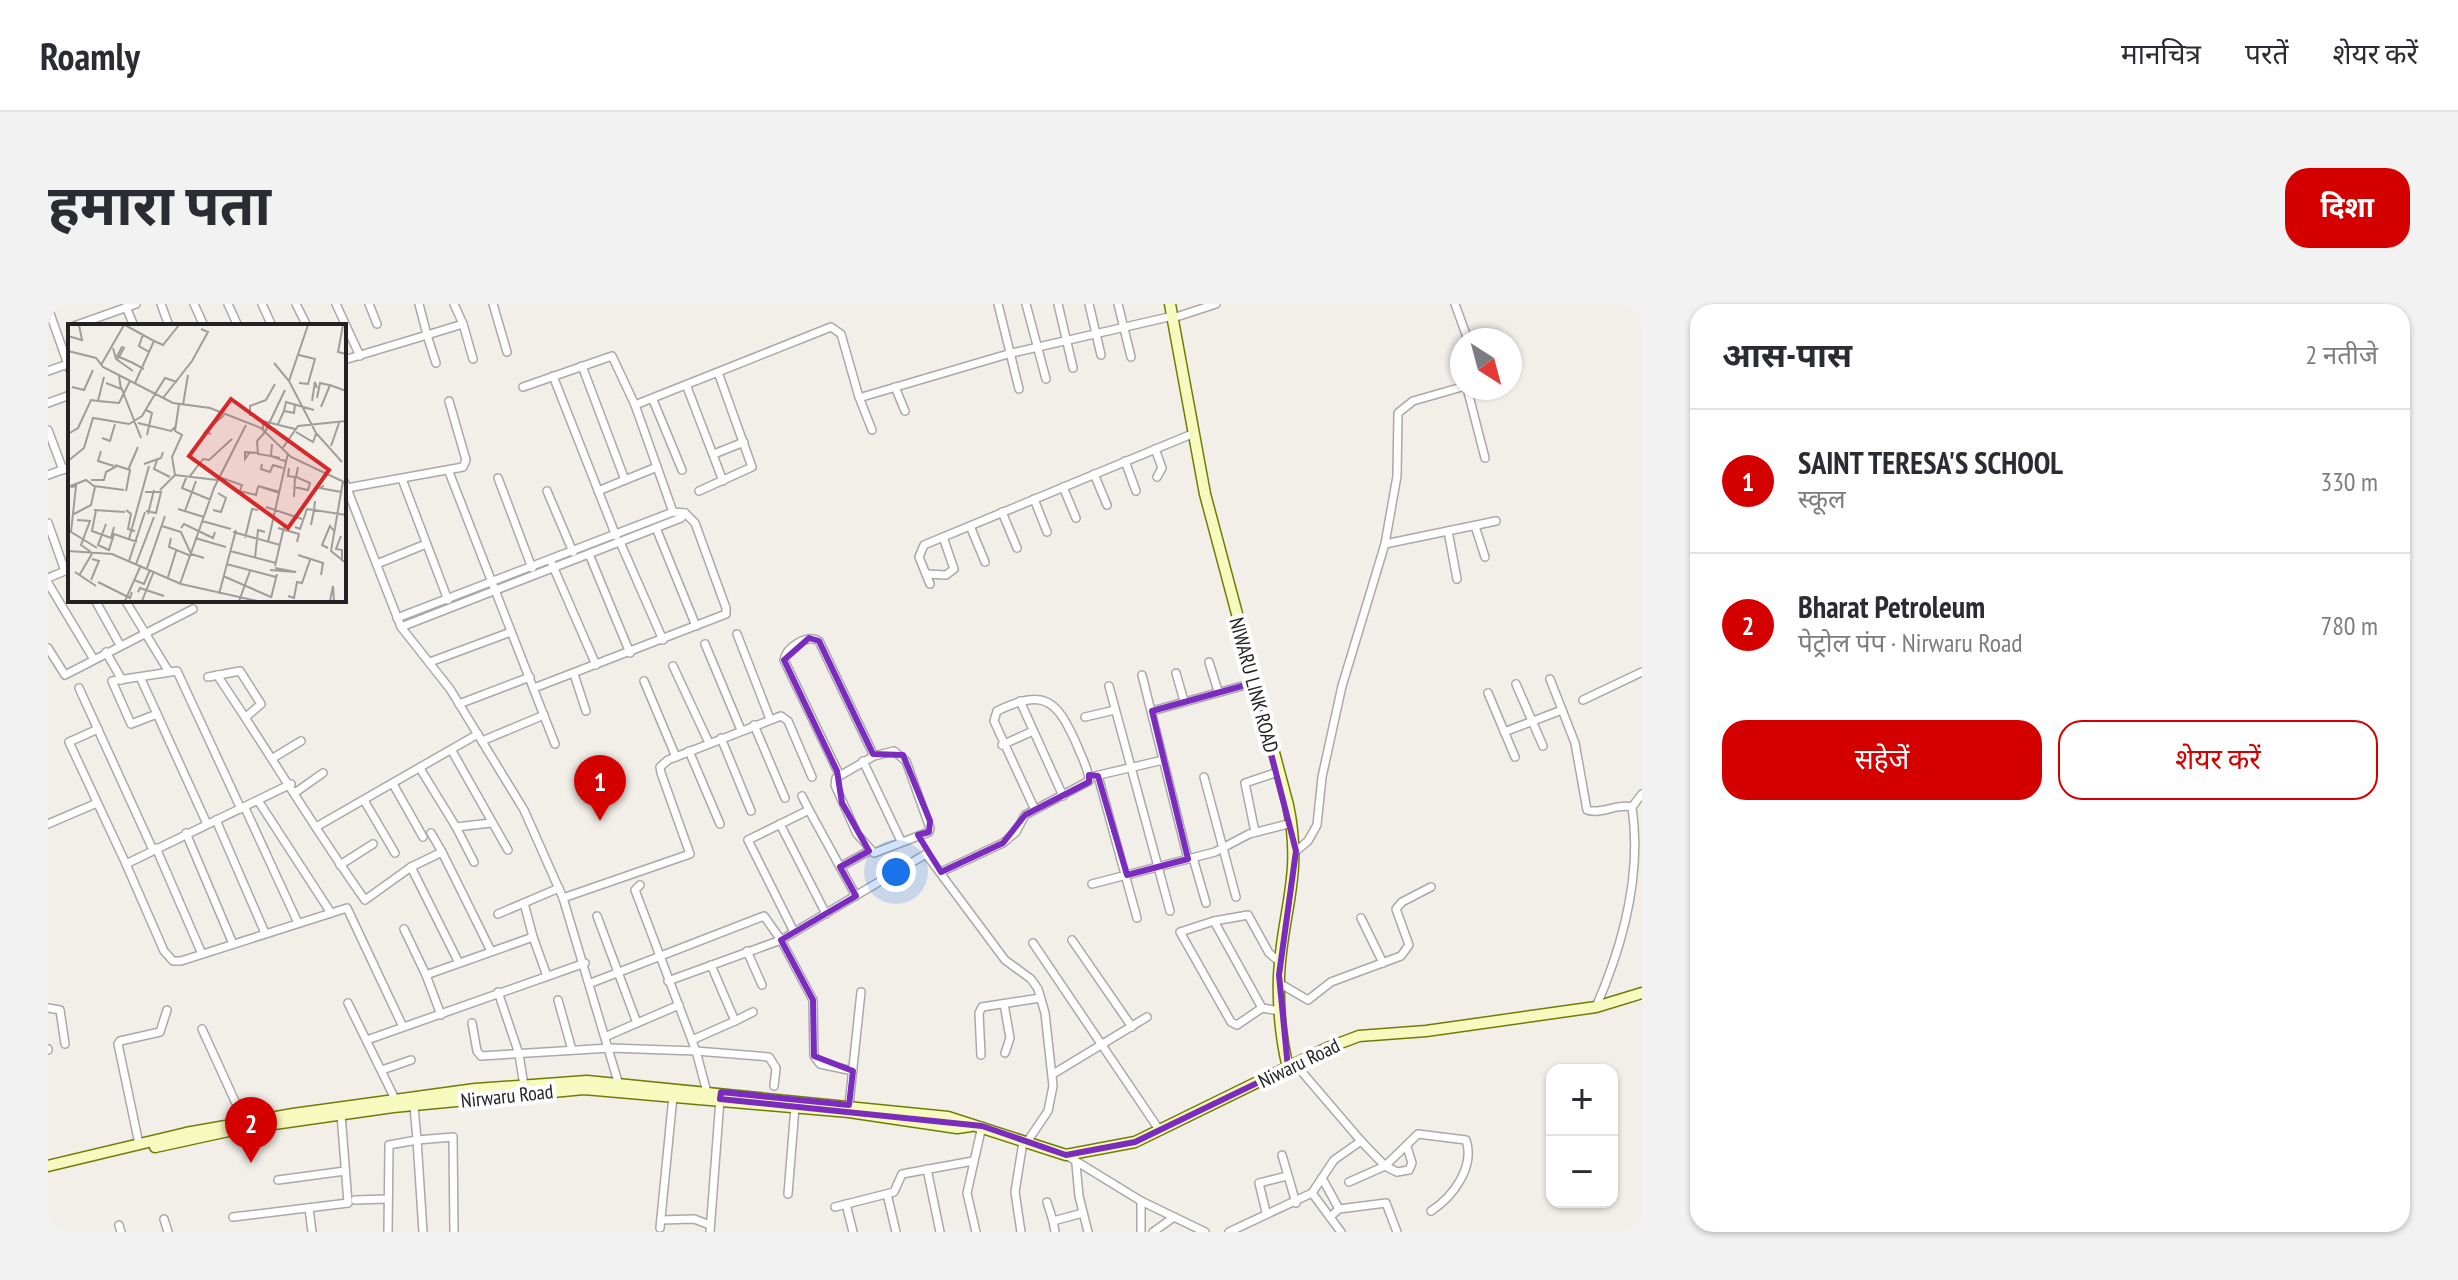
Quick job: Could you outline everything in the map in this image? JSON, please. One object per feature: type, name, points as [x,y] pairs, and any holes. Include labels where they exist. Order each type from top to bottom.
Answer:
[{"type":"street","points":[[161,304],[168,324]]},
{"type":"street","points":[[194,304],[203,324]]},
{"type":"street","points":[[228,304],[237,324]]},
{"type":"street","points":[[262,304],[268,324]]},
{"type":"street","points":[[296,304],[306,324]]},
{"type":"street","points":[[336,304],[345,324]]},
{"type":"street","points":[[369,304],[377,324]]},
{"type":"street","points":[[419,304],[436,363]]},
{"type":"street","points":[[454,304],[473,359]]},
{"type":"street","points":[[493,304],[507,352]]},
{"type":"street","points":[[998,304],[1019,389]]},
{"type":"street","points":[[1026,304],[1046,379]]},
{"type":"street","points":[[1058,304],[1073,368]]},
{"type":"street","points":[[1089,304],[1101,355]]},
{"type":"street","points":[[1118,304],[1131,357]]},
{"type":"street","name":"NIWARU LINK ROAD","points":[[1170,304],[1192,434],[1253,683],[1292,823],[1296,851],[1279,983],[1280,1011],[1292,1067]]},
{"type":"street","points":[[859,397],[1008,354],[1124,329],[1216,304]]},
{"type":"street","points":[[1455,304],[1464,328]]},
{"type":"street","points":[[96,322],[130,305]]},
{"type":"street","points":[[48,308],[68,364]]},
{"type":"street","points":[[346,360],[463,324]]},
{"type":"street","points":[[346,326],[360,356]]},
{"type":"street","points":[[635,405],[719,375],[831,327],[841,334],[872,430]]},
{"type":"street","points":[[56,333],[68,328]]},
{"type":"street","points":[[523,387],[612,356],[635,405],[657,467],[681,513],[695,523],[726,608],[723,616],[534,688]]},
{"type":"street","points":[[582,366],[625,480]]},
{"type":"street","points":[[48,371],[68,367]]},
{"type":"street","points":[[699,491],[752,467],[719,375]]},
{"type":"street","points":[[553,376],[598,491],[663,640]]},
{"type":"street","points":[[687,387],[723,481]]},
{"type":"street","points":[[895,387],[905,411]]},
{"type":"street","points":[[1296,851],[1308,841],[1317,825],[1322,777],[1342,686],[1385,544],[1397,476],[1399,409],[1413,401],[1450,391]]},
{"type":"street","points":[[48,403],[68,396]]},
{"type":"street","points":[[653,400],[682,470]]},
{"type":"street","points":[[1469,400],[1485,458]]},
{"type":"street","points":[[449,401],[466,465],[449,472],[346,484],[399,622],[459,704],[524,810],[563,898],[607,1036],[619,1087],[849,1105],[948,1117],[1064,1155],[1141,1201],[1205,1232]]},
{"type":"street","points":[[48,430],[66,468],[48,475]]},
{"type":"street","points":[[930,584],[919,557],[921,548],[1192,434]]},
{"type":"street","points":[[714,454],[744,442]]},
{"type":"street","points":[[1155,449],[1162,468],[1157,477]]},
{"type":"street","points":[[1125,461],[1136,491]]},
{"type":"street","points":[[598,491],[657,467]]},
{"type":"street","points":[[449,472],[555,744]]},
{"type":"street","points":[[1094,474],[1107,505]]},
{"type":"street","points":[[498,478],[532,568]]},
{"type":"street","points":[[402,479],[448,600]]},
{"type":"street","points":[[1063,487],[1076,518]]},
{"type":"street","points":[[547,491],[573,552]]},
{"type":"street","points":[[1034,499],[1047,532]]},
{"type":"street","points":[[1002,512],[1017,548]]},
{"type":"street","points":[[399,622],[448,600],[494,587],[532,568],[552,565],[573,552],[656,528],[681,513]]},
{"type":"street","points":[[399,622],[589,554],[681,513]]},
{"type":"street","points":[[1385,544],[1496,521]]},
{"type":"street","points":[[48,523],[65,571],[48,581],[93,658]]},
{"type":"street","points":[[970,526],[985,562]]},
{"type":"street","points":[[1475,526],[1485,557]]},
{"type":"street","points":[[656,528],[696,626]]},
{"type":"street","points":[[1448,531],[1457,579]]},
{"type":"street","points":[[926,574],[946,575],[954,569],[943,537]]},
{"type":"street","points":[[377,564],[426,544]]},
{"type":"street","points":[[589,554],[630,653]]},
{"type":"street","points":[[552,565],[596,665]]},
{"type":"street","points":[[96,602],[120,645]]},
{"type":"street","points":[[126,602],[147,631],[169,672]]},
{"type":"street","points":[[48,648],[65,675],[193,609]]},
{"type":"street","points":[[430,662],[511,632]]},
{"type":"street","points":[[737,634],[770,719]]},
{"type":"street","points":[[839,774],[784,660],[793,646],[809,638],[819,641],[874,756]]},
{"type":"street","points":[[705,644],[741,730]]},
{"type":"street","points":[[106,652],[122,680]]},
{"type":"street","points":[[1209,662],[1218,691]]},
{"type":"street","points":[[673,666],[709,743]]},
{"type":"street","points":[[208,677],[237,670],[242,673],[261,704],[246,717]]},
{"type":"street","points":[[157,714],[131,724],[112,681],[177,671],[298,923]]},
{"type":"street","points":[[1583,700],[1642,672]]},
{"type":"street","points":[[1176,673],[1184,701]]},
{"type":"street","points":[[574,674],[586,711]]},
{"type":"street","points":[[217,675],[365,900]]},
{"type":"street","points":[[1142,675],[1163,760],[1206,903]]},
{"type":"street","points":[[140,677],[207,824]]},
{"type":"street","points":[[459,704],[530,677]]},
{"type":"street","points":[[1550,679],[1575,743],[1587,810],[1597,811],[1620,804],[1632,807]]},
{"type":"street","points":[[644,681],[676,757]]},
{"type":"street","points":[[1152,711],[1253,683]]},
{"type":"street","points":[[1516,684],[1543,746]]},
{"type":"street","points":[[1109,686],[1170,911]]},
{"type":"street","points":[[79,688],[202,954]]},
{"type":"street","points":[[1488,693],[1515,757]]},
{"type":"street","points":[[1035,810],[1002,745],[994,716],[1020,701],[1031,699],[1057,706],[1094,775],[1127,875],[1137,918]]},
{"type":"street","points":[[1020,701],[1063,796]]},
{"type":"street","points":[[1085,717],[1115,710]]},
{"type":"street","points":[[1504,732],[1562,710]]},
{"type":"street","points":[[316,827],[480,737],[544,715]]},
{"type":"street","points":[[563,898],[690,854],[661,773],[664,762],[754,725],[786,716],[812,777]]},
{"type":"street","points":[[754,725],[785,798]]},
{"type":"street","points":[[98,729],[69,742],[168,957],[181,961],[347,908],[365,900],[411,867],[442,852]]},
{"type":"street","points":[[1002,745],[1033,731]]},
{"type":"street","points":[[721,738],[751,811]]},
{"type":"street","points":[[273,758],[301,741]]},
{"type":"street","points":[[452,751],[508,850]]},
{"type":"street","points":[[689,751],[720,824]]},
{"type":"street","points":[[840,867],[869,851],[880,853],[901,841],[929,832],[930,821],[903,755],[894,751],[874,756],[839,774],[835,785],[857,834],[869,851]]},
{"type":"street","points":[[941,872],[1003,843],[1016,832],[1020,820],[1087,783],[1094,775],[1163,760]]},
{"type":"street","points":[[863,761],[901,841]]},
{"type":"street","points":[[421,770],[474,862]]},
{"type":"street","points":[[1255,832],[1245,783],[1278,772]]},
{"type":"street","points":[[296,792],[323,773]]},
{"type":"street","points":[[1204,777],[1236,897]]},
{"type":"street","points":[[126,864],[291,784]]},
{"type":"street","points":[[393,784],[442,852],[491,951]]},
{"type":"street","points":[[1632,807],[1642,794]]},
{"type":"street","points":[[802,796],[856,896]]},
{"type":"street","points":[[259,802],[331,913]]},
{"type":"street","points":[[365,802],[395,853]]},
{"type":"street","points":[[48,824],[97,803]]},
{"type":"street","points":[[1596,1007],[1615,959],[1635,885],[1639,832],[1632,807]]},
{"type":"street","points":[[794,932],[748,840],[809,810]]},
{"type":"street","points":[[216,820],[265,933]]},
{"type":"street","points":[[456,827],[491,823]]},
{"type":"street","points":[[1092,884],[1223,850],[1255,832],[1292,823]]},
{"type":"street","points":[[780,824],[826,914]]},
{"type":"street","points":[[186,833],[233,944]]},
{"type":"street","points":[[918,835],[926,854],[1005,960],[1033,981],[1040,998],[1053,1074],[1048,1111],[1025,1142],[1015,1192],[1021,1232]]},
{"type":"street","points":[[340,865],[373,844]]},
{"type":"street","points":[[668,981],[781,940],[926,854]]},
{"type":"street","points":[[411,867],[459,963]]},
{"type":"street","points":[[640,885],[635,891],[714,1095],[710,1229]]},
{"type":"street","points":[[1279,983],[1308,1000],[1331,982],[1383,963],[1408,949],[1395,914],[1398,906],[1431,887]]},
{"type":"street","points":[[498,914],[559,888]]},
{"type":"street","points":[[524,903],[547,976]]},
{"type":"street","points":[[591,983],[782,907]]},
{"type":"street","points":[[347,908],[403,1027]]},
{"type":"street","points":[[1280,1011],[1262,1008],[1237,1025],[1231,1022],[1180,932],[1214,921],[1248,915],[1269,953],[1281,963]]},
{"type":"street","points":[[597,916],[637,1023]]},
{"type":"street","points":[[764,916],[781,940],[813,1000],[814,1056],[820,1064],[853,1071]]},
{"type":"street","points":[[1361,918],[1383,963]]},
{"type":"street","points":[[1214,921],[1262,1008]]},
{"type":"street","points":[[404,929],[441,1015]]},
{"type":"street","points":[[426,975],[533,937]]},
{"type":"street","points":[[1072,940],[1132,1027]]},
{"type":"street","points":[[1033,943],[1160,1131]]},
{"type":"street","points":[[747,951],[762,985]]},
{"type":"street","points":[[367,1040],[585,963]]},
{"type":"street","points":[[711,965],[735,1021]]},
{"type":"street","points":[[1033,981],[1049,968]]},
{"type":"street","points":[[498,992],[519,1054],[524,1086]]},
{"type":"street","points":[[849,1105],[861,992]]},
{"type":"street","name":"Niwaru Road","points":[[1064,1155],[1120,1147],[1160,1131],[1359,1036],[1426,1031],[1596,1007],[1642,993]]},
{"type":"street","points":[[981,1055],[979,1013],[982,1007],[1040,998]]},
{"type":"street","points":[[558,1000],[572,1050]]},
{"type":"street","points":[[348,1003],[395,1099]]},
{"type":"street","points":[[1004,1004],[1010,1038],[1005,1053]]},
{"type":"street","points":[[607,1036],[679,1005]]},
{"type":"street","points":[[48,1008],[60,1010],[65,1044]]},
{"type":"street","points":[[139,1144],[118,1044],[160,1032],[167,1010]]},
{"type":"street","points":[[692,1040],[753,1012]]},
{"type":"street","points":[[1053,1074],[1147,1017]]},
{"type":"street","points":[[472,1023],[477,1051],[481,1056],[610,1048],[769,1057],[776,1068],[774,1086]]},
{"type":"street","points":[[202,1029],[244,1121]]},
{"type":"street","points":[[382,1070],[411,1060]]},
{"type":"street","points":[[1292,1067],[1385,1166],[1397,1172],[1409,1170],[1412,1163],[1408,1140],[1418,1134],[1443,1135],[1468,1144],[1461,1179],[1446,1200],[1431,1211]]},
{"type":"street","name":"Nirwaru Road","points":[[48,1166],[244,1121],[395,1099],[563,1081],[673,1096],[714,1095],[957,1128],[976,1126]]},
{"type":"street","name":"Nirwaru Road","points":[[48,1173],[233,1130],[524,1093],[619,1087]]},
{"type":"street","points":[[673,1096],[660,1224],[694,1219],[710,1229]]},
{"type":"street","points":[[414,1106],[423,1232]]},
{"type":"street","points":[[788,1194],[795,1107]]},
{"type":"street","points":[[233,1217],[348,1203],[341,1114]]},
{"type":"street","points":[[976,1126],[967,1193],[976,1232]]},
{"type":"street","points":[[388,1232],[389,1145],[453,1137],[454,1232]]},
{"type":"street","points":[[1229,1232],[1312,1193],[1334,1160],[1361,1141]]},
{"type":"street","points":[[1349,1182],[1385,1166],[1407,1147]]},
{"type":"street","points":[[1282,1155],[1296,1203]]},
{"type":"street","points":[[835,1207],[887,1194],[898,1188],[902,1174],[973,1161]]},
{"type":"street","points":[[1076,1164],[1088,1232]]},
{"type":"street","points":[[927,1169],[940,1232]]},
{"type":"street","points":[[278,1180],[345,1171]]},
{"type":"street","points":[[1266,1212],[1259,1183],[1287,1176]]},
{"type":"street","points":[[1322,1178],[1339,1209]]},
{"type":"street","points":[[1312,1193],[1341,1232]]},
{"type":"street","points":[[887,1194],[896,1232]]},
{"type":"street","points":[[355,1200],[387,1199]]},
{"type":"street","points":[[1141,1201],[1141,1232]]},
{"type":"street","points":[[1047,1202],[1055,1232]]},
{"type":"street","points":[[1330,1217],[1339,1209],[1386,1203],[1397,1232]]},
{"type":"street","points":[[846,1204],[853,1232]]},
{"type":"street","points":[[309,1208],[312,1232]]},
{"type":"street","points":[[1053,1221],[1083,1213]]},
{"type":"street","points":[[1153,1232],[1174,1217]]},
{"type":"street","points":[[164,1219],[168,1232]]},
{"type":"highlighted area","points":[[809,638],[819,641],[873,754],[903,755],[930,821],[929,832],[918,835],[941,872],[1003,843],[1025,815],[1089,782],[1089,775],[1098,776],[1127,875],[1188,859],[1152,711],[1253,683],[1296,851],[1279,975],[1288,1068],[1135,1142],[1066,1155],[982,1126],[720,1099],[721,1092],[849,1105],[853,1071],[814,1056],[813,1000],[781,940],[856,896],[840,867],[869,851],[842,803],[837,771],[784,660]]},
{"type":"place","name":"SAINT TERESA'S SCHOOL","points":[[600,821]]},
{"type":"place","name":"Bharat Petroleum","points":[[251,1163]]}]
